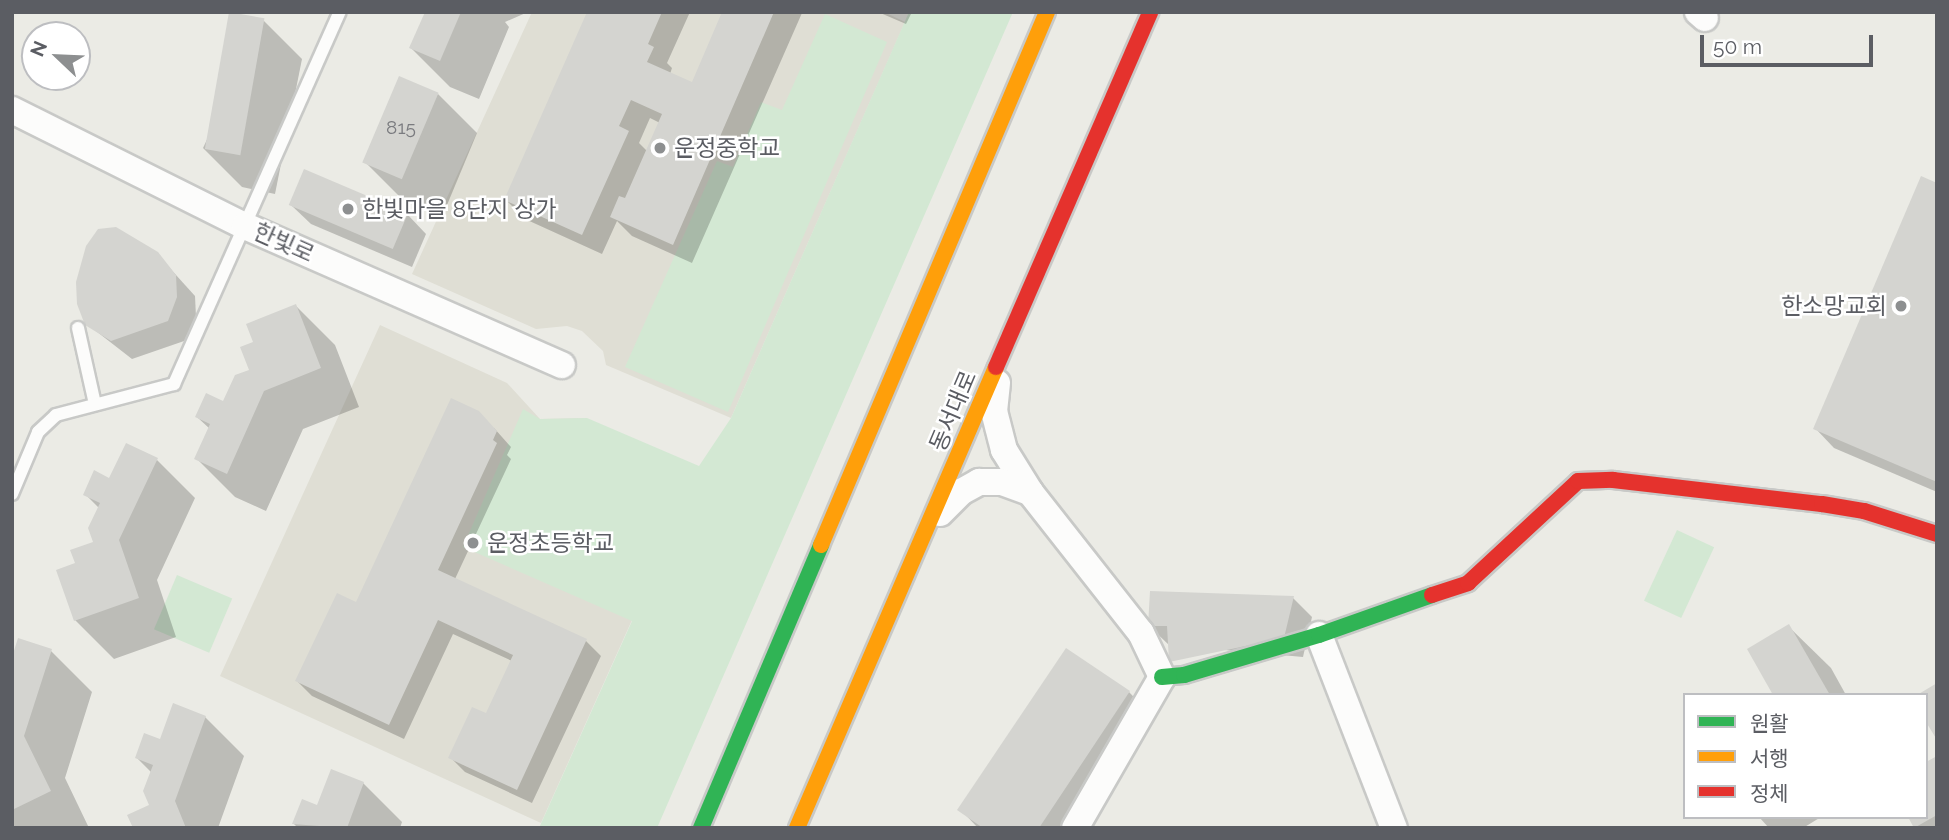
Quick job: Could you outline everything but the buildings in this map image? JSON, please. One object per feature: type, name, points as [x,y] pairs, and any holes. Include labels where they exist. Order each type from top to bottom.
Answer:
[{"type":"main road","points":[[699,828],[1047,12]]},
{"type":"main road","name":"동서대로","points":[[797,828],[1148,16]]},
{"type":"main road","points":[[1162,677],[1184,675],[1319,635],[1468,583],[1578,481],[1626,481],[1822,504],[1864,511],[1937,534]]},
{"type":"street","name":"한빛로","points":[[12,110],[246,226],[562,365]]},
{"type":"street","points":[[1002,357],[995,394],[997,430],[1030,492],[1141,634],[1162,677],[1076,828]]},
{"type":"street","points":[[917,552],[943,509],[961,492],[979,482],[1002,482],[1030,492]]},
{"type":"street","points":[[1319,635],[1394,828]]},
{"type":"lane","points":[[12,494],[46,422],[67,410],[174,384],[341,12]]},
{"type":"lane","points":[[78,328],[95,404]]},
{"type":"shaded area","name":"운정중학교","points":[[532,12],[884,12],[905,22],[731,418],[606,365],[603,351],[582,331],[567,326],[536,329],[412,274]]},
{"type":"shaded area","name":"운정초등학교","points":[[380,325],[507,383],[540,419],[587,418],[632,620],[541,823],[220,676]]},
{"type":"green space","points":[[909,12],[1013,12],[657,828],[539,828],[632,621],[463,547],[523,409],[540,419],[587,418],[699,466],[731,418]]},
{"type":"green space","points":[[825,14],[887,42],[728,412],[625,367],[717,161],[733,167],[761,102],[782,110]]},
{"type":"green space","points":[[1677,530],[1714,547],[1681,618],[1644,601]]},
{"type":"green space","points":[[177,575],[232,598],[209,653],[154,629]]},
{"type":"traffic: fast","points":[[701,828],[821,545]]},
{"type":"traffic: fast","points":[[1162,677],[1184,675],[1319,635],[1432,595]]},
{"type":"traffic: slow","points":[[821,545],[1047,12]]},
{"type":"traffic: slow","points":[[797,828],[996,367]]},
{"type":"traffic: jam","points":[[996,367],[1150,12]]},
{"type":"traffic: jam","points":[[1432,595],[1468,583],[1578,481],[1613,480],[1822,504],[1864,511],[1937,534]]},
{"type":"place","name":"운정중학교","points":[[660,148]]},
{"type":"place","name":"한빛마을 8단지 상가","points":[[348,209]]},
{"type":"place","name":"한소망교회","points":[[1901,306]]},
{"type":"place","name":"운정초등학교","points":[[473,543]]}]
